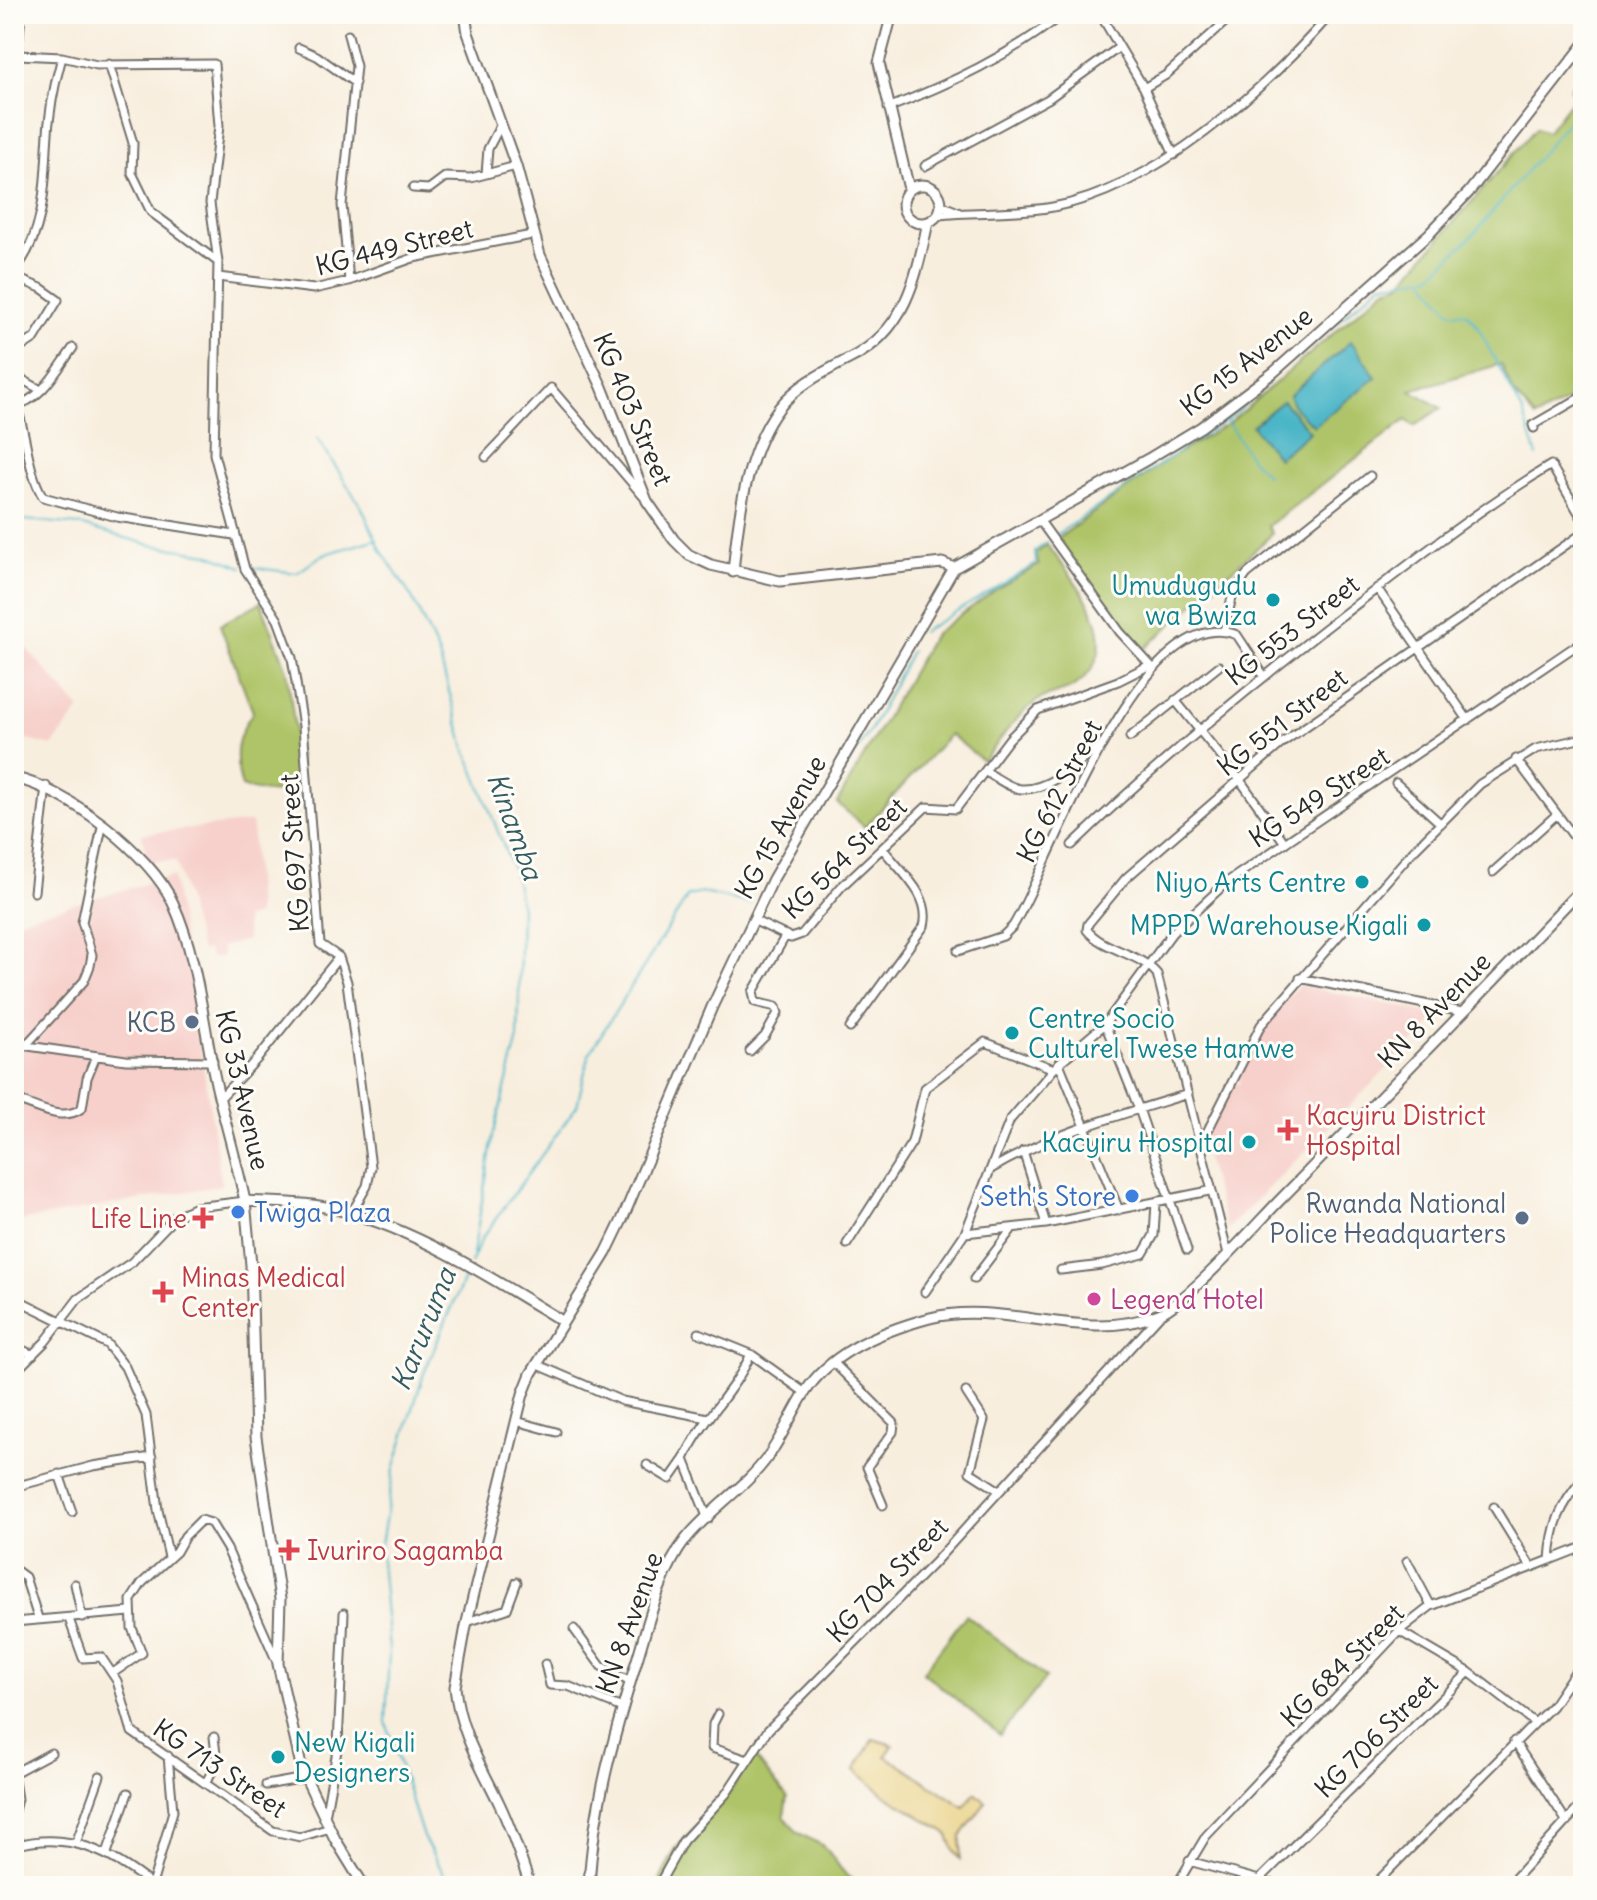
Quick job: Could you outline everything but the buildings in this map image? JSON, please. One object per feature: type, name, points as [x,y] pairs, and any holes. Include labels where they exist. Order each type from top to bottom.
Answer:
[{"type":"main road","name":"KG 403 Street","points":[[465,14],[468,33],[516,166],[532,235],[602,387],[647,501],[674,540],[689,555],[733,572],[792,582],[942,563],[954,568]]},
{"type":"main road","points":[[892,14],[879,63],[906,175],[914,187]]},
{"type":"main road","name":"KG 15 Avenue","points":[[530,1886],[509,1824],[458,1712],[455,1687],[467,1622],[516,1421],[536,1364],[606,1253],[712,1007],[773,879],[954,568],[1201,427],[1274,372],[1449,213],[1504,150],[1583,46]]},
{"type":"main road","points":[[914,187],[933,188],[939,210],[923,222]]},
{"type":"main road","points":[[914,187],[903,207],[907,216],[923,222]]},
{"type":"main road","points":[[733,572],[748,484],[771,420],[802,386],[858,355],[884,335],[911,291],[925,240],[923,222]]},
{"type":"main road","name":"KG 33 Avenue","points":[[14,778],[46,786],[73,801],[146,864],[174,905],[245,1201],[317,1206],[351,1214],[441,1251],[562,1321]]},
{"type":"main road","name":"KN 8 Avenue","points":[[590,1884],[599,1798],[622,1708],[674,1558],[685,1540],[767,1458],[804,1392],[833,1362],[880,1336],[935,1317],[963,1314],[1103,1325],[1162,1313],[1228,1254],[1583,887]]},
{"type":"main road","points":[[245,1201],[251,1265],[256,1437],[280,1599],[278,1664],[305,1778],[364,1886]]},
{"type":"street","points":[[888,108],[986,66],[1063,14]]},
{"type":"street","points":[[1100,14],[1144,88],[1174,155]]},
{"type":"street","points":[[1144,88],[1166,75],[1234,14]]},
{"type":"street","points":[[939,210],[993,214],[1057,207],[1111,186],[1174,155],[1246,100],[1331,14]]},
{"type":"street","points":[[14,92],[18,15]]},
{"type":"street","points":[[348,35],[356,59],[343,163],[342,205],[349,281]]},
{"type":"street","points":[[299,48],[317,56],[355,83]]},
{"type":"street","points":[[925,166],[1048,99],[1118,48]]},
{"type":"street","points":[[18,55],[109,64],[214,64],[219,126],[210,203],[218,262],[214,454],[234,535],[117,517],[43,497],[36,486],[27,437],[15,405],[41,390],[73,348]]},
{"type":"street","points":[[14,271],[25,253],[43,206],[47,145],[62,57]]},
{"type":"street","points":[[109,64],[133,143],[131,166],[151,212],[218,262]]},
{"type":"street","points":[[486,174],[488,149],[500,126]]},
{"type":"street","points":[[413,188],[429,189],[445,177],[486,174],[516,166]]},
{"type":"street","name":"KG 449 Street","points":[[218,277],[304,289],[349,281],[413,258],[532,235]]},
{"type":"street","points":[[14,277],[41,288],[58,300],[35,338],[14,352]]},
{"type":"street","points":[[14,375],[41,390]]},
{"type":"street","points":[[486,457],[551,388],[647,501]]},
{"type":"street","points":[[1534,428],[1533,425],[1583,396]]},
{"type":"street","name":"KG 553 Street","points":[[1072,845],[1198,729],[1469,517],[1551,465],[1583,520]]},
{"type":"street","points":[[1264,676],[1237,635],[1224,631],[1233,593],[1247,574],[1370,476]]},
{"type":"street","points":[[1040,521],[1120,632],[1152,667]]},
{"type":"street","name":"KG 551 Street","points":[[1147,964],[1094,937],[1087,930],[1088,924],[1126,878],[1317,716],[1583,533]]},
{"type":"street","name":"KG 697 Street","points":[[234,535],[249,580],[278,620],[292,658],[311,803],[320,944],[339,957],[347,982],[371,1167],[367,1186],[351,1214]]},
{"type":"street","points":[[1377,588],[1468,720]]},
{"type":"street","name":"KG 612 Street","points":[[958,951],[1003,936],[1013,926],[1100,746],[1152,667],[1181,644],[1216,630],[1224,631]]},
{"type":"street","name":"KG 549 Street","points":[[925,1292],[965,1233],[1010,1120],[1057,1066],[1105,1024],[1159,946],[1203,902],[1583,641]]},
{"type":"street","points":[[1130,737],[1219,666]]},
{"type":"street","name":"KG 564 Street","points":[[753,920],[791,938],[802,934],[841,887],[926,807],[956,809],[1009,739],[1038,710],[1152,667]]},
{"type":"street","points":[[1175,700],[1240,780],[1285,843]]},
{"type":"street","points":[[1200,1146],[1248,1046],[1300,978],[1440,823],[1480,784],[1516,759],[1554,743],[1583,738]]},
{"type":"street","points":[[986,772],[1015,787],[1033,787],[1064,773],[1100,746]]},
{"type":"street","points":[[1516,759],[1583,849]]},
{"type":"street","points":[[1396,783],[1440,823]]},
{"type":"street","points":[[34,892],[46,786]]},
{"type":"street","points":[[1493,872],[1556,815]]},
{"type":"street","points":[[27,1044],[76,991],[90,966],[90,946],[82,922],[102,827]]},
{"type":"street","points":[[850,1028],[924,926],[927,915],[926,904],[883,849]]},
{"type":"street","points":[[750,1051],[765,1036],[778,1013],[776,1007],[755,1002],[753,992],[786,935]]},
{"type":"street","points":[[220,1098],[258,1058],[339,957]]},
{"type":"street","points":[[1147,964],[1157,974],[1161,986],[1209,1191],[1228,1254]]},
{"type":"street","points":[[1300,978],[1462,1012]]},
{"type":"street","points":[[1105,1024],[1139,1109],[1187,1250]]},
{"type":"street","points":[[847,1244],[912,1142],[922,1094],[930,1083],[985,1042],[1057,1066],[1119,1210]]},
{"type":"street","points":[[14,1044],[154,1062],[213,1061]]},
{"type":"street","points":[[14,1100],[48,1113],[78,1112],[82,1108],[87,1078],[96,1056]]},
{"type":"street","points":[[991,1169],[1023,1151],[1083,1126],[1188,1094]]},
{"type":"street","points":[[1023,1151],[1046,1224]]},
{"type":"street","points":[[965,1233],[1046,1224],[1209,1191]]},
{"type":"street","points":[[14,1373],[33,1355],[78,1299],[132,1262],[176,1216],[196,1207],[245,1201]]},
{"type":"street","points":[[1061,1270],[1102,1265],[1143,1254],[1154,1235],[1156,1203]]},
{"type":"street","points":[[974,1279],[1012,1229]]},
{"type":"street","points":[[14,1298],[107,1344],[117,1355],[142,1405],[169,1557]]},
{"type":"street","name":"KG 704 Street","points":[[658,1886],[683,1841],[726,1794],[768,1730],[934,1563],[1162,1313]]},
{"type":"street","points":[[699,1333],[751,1354],[804,1392]]},
{"type":"street","points":[[14,1346],[33,1355]]},
{"type":"street","points":[[647,1465],[670,1479],[708,1418],[740,1378],[751,1354]]},
{"type":"street","points":[[833,1362],[894,1423],[893,1432],[867,1467],[883,1505]]},
{"type":"street","points":[[536,1364],[622,1401],[708,1418]]},
{"type":"street","points":[[966,1392],[984,1420],[970,1472],[998,1490]]},
{"type":"street","points":[[516,1421],[556,1432]]},
{"type":"street","points":[[14,1487],[59,1474],[152,1457]]},
{"type":"street","points":[[684,1459],[708,1519]]},
{"type":"street","points":[[59,1474],[72,1512]]},
{"type":"street","points":[[1550,1560],[1555,1520],[1583,1479]]},
{"type":"street","points":[[1494,1507],[1531,1567]]},
{"type":"street","points":[[69,1619],[83,1658],[101,1657],[113,1673],[142,1653],[130,1612],[137,1589],[201,1520],[211,1523],[227,1549],[278,1664]]},
{"type":"street","name":"KG 684 Street","points":[[1176,1886],[1206,1836],[1399,1631],[1431,1606],[1583,1547]]},
{"type":"street","points":[[1407,1561],[1431,1606]]},
{"type":"street","points":[[14,1569],[25,1577],[33,1593],[38,1618]]},
{"type":"street","points":[[467,1622],[507,1609],[517,1582]]},
{"type":"street","points":[[75,1584],[82,1617]]},
{"type":"street","points":[[14,1622],[130,1612]]},
{"type":"street","points":[[325,1817],[338,1745],[344,1613]]},
{"type":"street","points":[[574,1629],[601,1666],[630,1682]]},
{"type":"street","points":[[1399,1631],[1469,1672]]},
{"type":"street","points":[[1373,1886],[1552,1706],[1583,1660]]},
{"type":"street","points":[[545,1664],[550,1685],[568,1686],[622,1708]]},
{"type":"street","name":"KG 706 Street","points":[[1254,1883],[1469,1672],[1535,1723]]},
{"type":"street","name":"KG 713 Street","points":[[113,1673],[132,1732],[282,1835],[310,1835],[330,1828]]},
{"type":"street","points":[[718,1714],[713,1724],[712,1748],[748,1760]]},
{"type":"street","points":[[206,1782],[217,1763],[214,1737]]},
{"type":"street","points":[[1514,1741],[1567,1822]]},
{"type":"street","points":[[14,1773],[51,1753]]},
{"type":"street","points":[[14,1846],[39,1840],[76,1843],[107,1853],[152,1886],[173,1811],[168,1756]]},
{"type":"street","points":[[76,1843],[100,1776]]},
{"type":"street","points":[[266,1785],[305,1778]]},
{"type":"street","points":[[14,1780],[17,1799],[14,1811]]},
{"type":"street","points":[[107,1853],[128,1793]]},
{"type":"street","points":[[1508,1886],[1580,1811],[1583,1803]]},
{"type":"street","points":[[1189,1861],[1254,1883],[1281,1886]]},
{"type":"shaded area","points":[[14,634],[80,709],[52,746],[14,736]]},
{"type":"shaded area","points":[[252,822],[257,915],[245,918],[247,940],[222,947],[222,957],[210,957],[208,950],[201,951],[176,861],[148,861],[142,834]]},
{"type":"shaded area","points":[[173,876],[222,1185],[14,1222],[14,921]]},
{"type":"shaded area","points":[[1299,985],[1440,1015],[1227,1230],[1201,1141],[1232,1084],[1239,1084],[1241,1065],[1261,1025]]},
{"type":"green space","points":[[1583,69],[1583,393],[1535,418],[1513,392],[1501,364],[1411,390],[1441,408],[1414,426],[1406,420],[1268,526],[1272,533],[1268,538],[1144,649],[1057,539],[1165,461],[1229,423],[1386,288],[1400,284],[1536,128],[1547,132],[1574,97],[1570,88]]},
{"type":"green space","points":[[1047,545],[1072,577],[1093,613],[1099,632],[1099,650],[1092,668],[1073,687],[1042,698],[1029,707],[983,761],[950,734],[865,827],[837,803],[934,634],[1001,586],[1039,565],[1035,554]]},
{"type":"green space","points":[[261,602],[287,670],[300,768],[299,781],[279,792],[242,787],[237,748],[242,730],[253,712],[220,625]]},
{"type":"green space","points":[[966,1615],[1046,1678],[1000,1735],[923,1672]]},
{"type":"green space","points":[[753,1755],[787,1797],[784,1816],[792,1826],[824,1847],[848,1877],[865,1886],[657,1886],[676,1848],[729,1793]]},
{"type":"sand","points":[[873,1739],[893,1745],[886,1756],[964,1807],[975,1793],[986,1802],[961,1836],[960,1859],[947,1833],[882,1793],[855,1770]]},
{"type":"water","points":[[1351,341],[1376,377],[1314,426],[1295,409],[1289,396]]},
{"type":"water","points":[[1283,401],[1310,432],[1278,458],[1252,426]]},
{"type":"waterway","points":[[1310,346],[1381,284],[1431,276],[1475,233],[1583,104]]},
{"type":"waterway","points":[[1425,280],[1450,312],[1466,313],[1475,322],[1523,412],[1537,456]]},
{"type":"waterway","points":[[1056,535],[1232,416],[1269,382]]},
{"type":"waterway","points":[[1226,420],[1252,460],[1267,475]]},
{"type":"waterway","name":"Kinamba","points":[[317,438],[362,508],[381,550],[412,598],[438,652],[465,748],[514,872],[521,907],[518,1038],[493,1136],[473,1254]]},
{"type":"waterway","points":[[14,519],[79,525],[151,545],[208,554],[242,567]]},
{"type":"waterway","points":[[248,567],[297,573],[322,555],[374,540]]},
{"type":"waterway","points":[[922,632],[1036,564],[1035,551],[1048,542]]},
{"type":"waterway","points":[[817,812],[871,729],[911,651]]},
{"type":"waterway","name":"Karuruma","points":[[471,1263],[482,1238],[577,1106],[589,1054],[688,896],[702,893],[750,903]]},
{"type":"waterway","name":"Karuruma","points":[[451,1886],[423,1837],[386,1722],[389,1649],[380,1550],[394,1469],[424,1373],[468,1269]]},
{"type":"place","name":"Umudugudu wa Bwiza","points":[[1273,600]]},
{"type":"place","name":"Niyo Arts Centre","points":[[1362,882]]},
{"type":"place","name":"MPPD Warehouse Kigali","points":[[1424,925]]},
{"type":"place","name":"KCB","points":[[192,1022]]},
{"type":"place","name":"Centre Socio Culturel Twese Hamwe","points":[[1012,1033]]},
{"type":"place","name":"Kacyiru District Hospital","points":[[1288,1130]]},
{"type":"place","name":"Kacyiru Hospital","points":[[1249,1142]]},
{"type":"place","name":"Seth's Store","points":[[1132,1196]]},
{"type":"place","name":"Twiga Plaza","points":[[238,1212]]},
{"type":"place","name":"Life Line","points":[[203,1218]]},
{"type":"place","name":"Rwanda National Police Headquarters","points":[[1522,1218]]},
{"type":"place","name":"Minas Medical Center","points":[[163,1292]]},
{"type":"place","name":"Legend Hotel","points":[[1094,1299]]},
{"type":"place","name":"Ivuriro Sagamba","points":[[289,1550]]},
{"type":"place","name":"New Kigali Designers","points":[[278,1757]]}]
